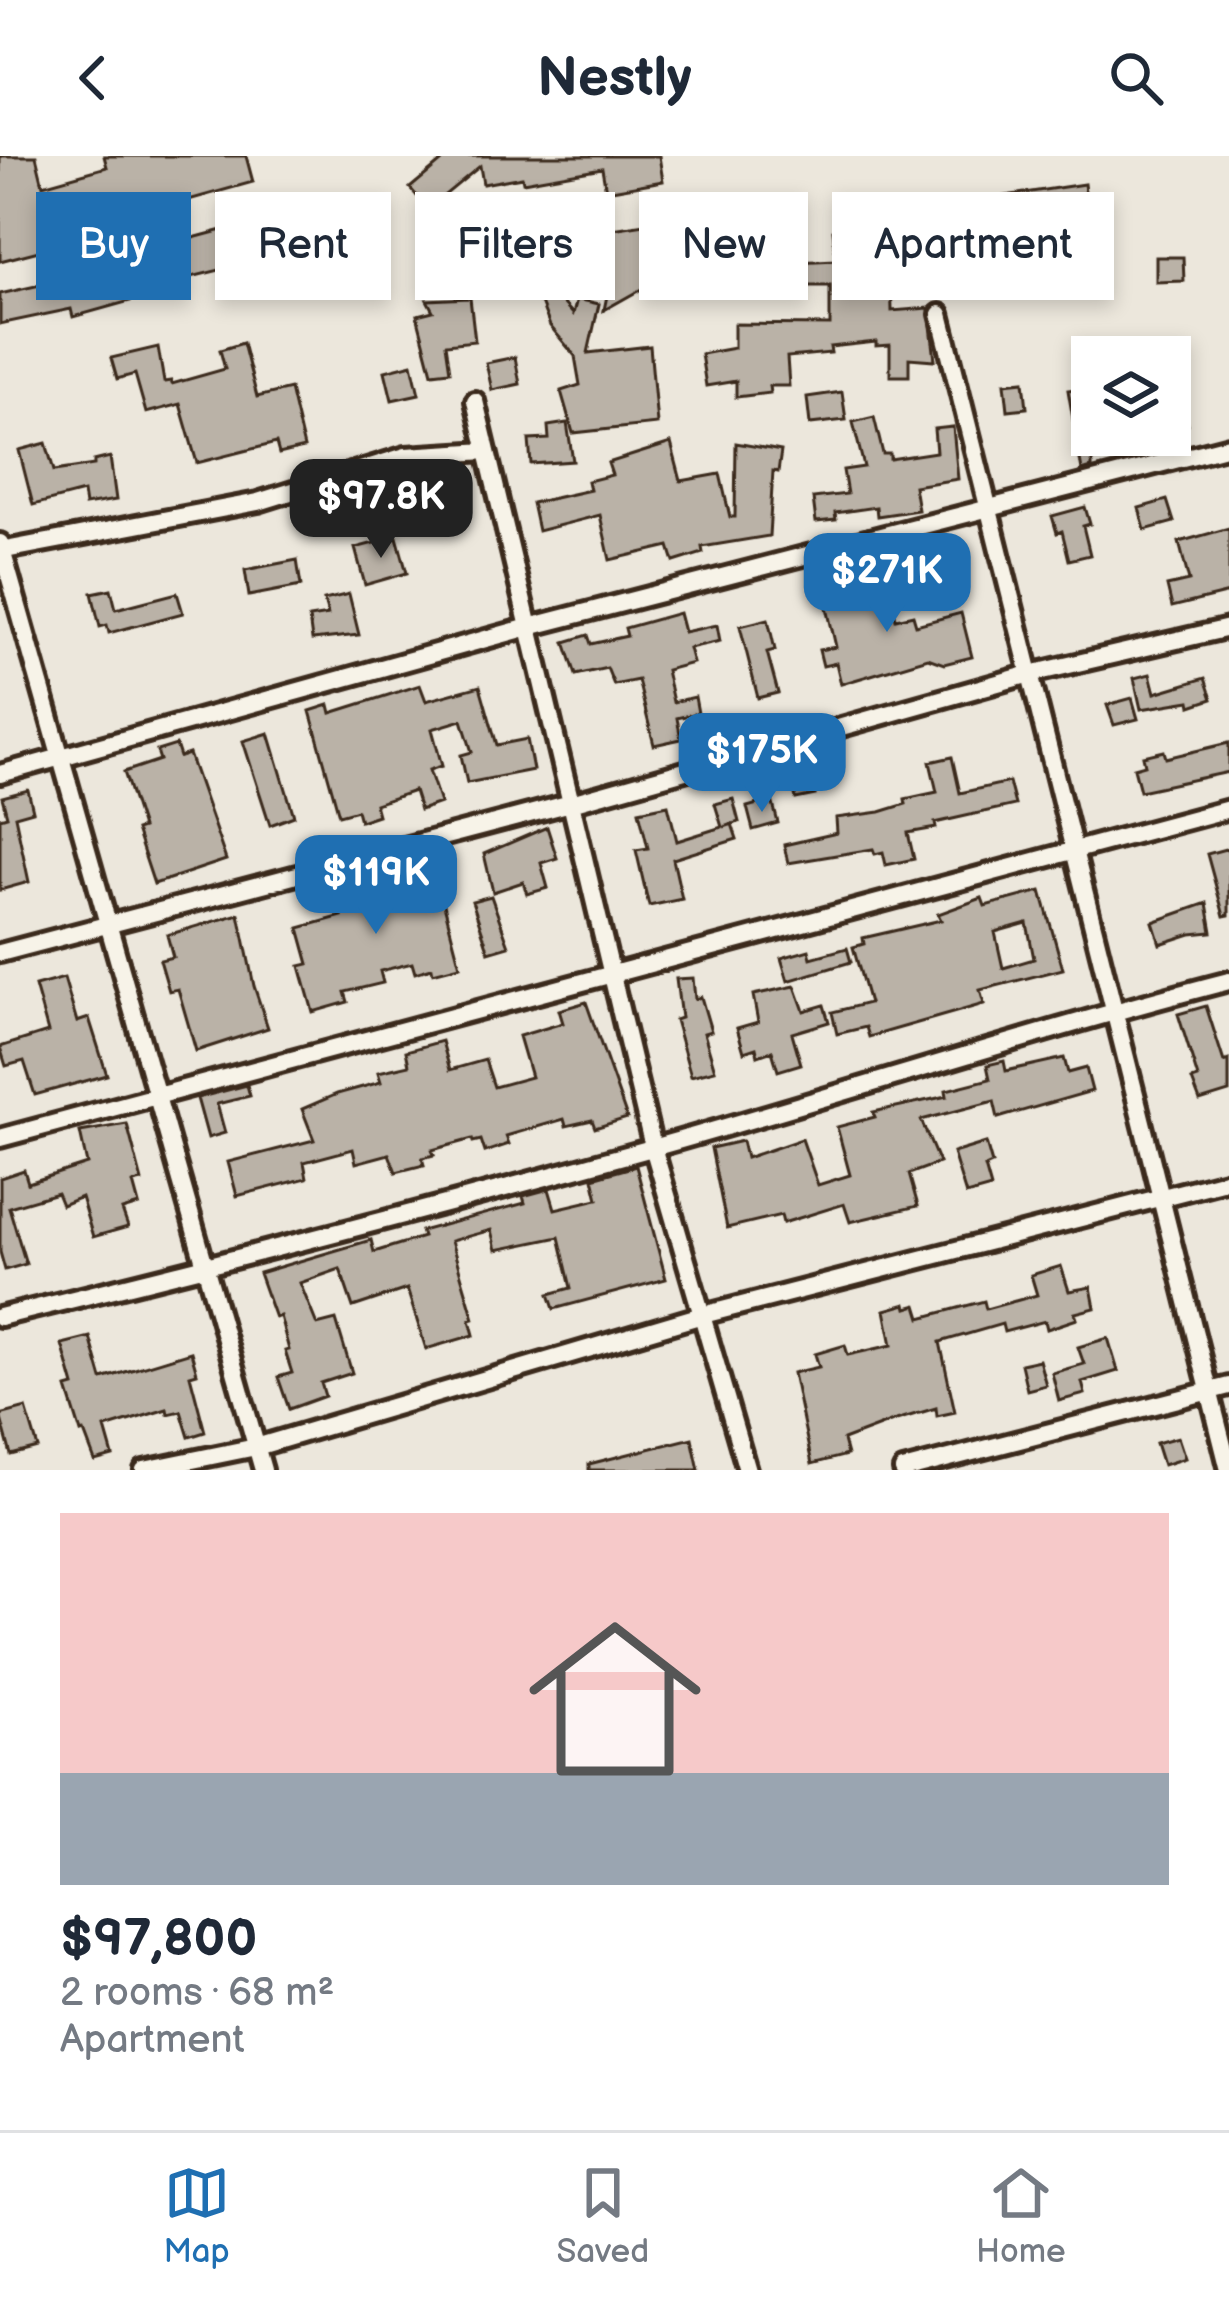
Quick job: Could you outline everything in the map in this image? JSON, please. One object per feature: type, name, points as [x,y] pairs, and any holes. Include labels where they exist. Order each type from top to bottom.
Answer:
[{"type":"street","points":[[940,314],[1229,1470]]},
{"type":"street","points":[[475,401],[653,1148],[747,1470]]},
{"type":"street","points":[[0,774],[529,626],[1229,446]]},
{"type":"street","points":[[263,1470],[1,548],[258,502],[406,456],[487,451]]},
{"type":"street","points":[[0,953],[1030,674],[1229,628]]},
{"type":"street","points":[[0,1138],[1229,809]]},
{"type":"street","points":[[0,1317],[653,1148],[1114,1010],[1229,981]]},
{"type":"street","points":[[144,1470],[256,1447],[699,1316],[1229,1180]]},
{"type":"street","points":[[902,1470],[1229,1386]]},
{"type":"building","points":[[0,156],[36,156],[43,185],[107,167],[104,156],[246,156],[253,182],[191,199],[191,192],[36,192],[36,252],[0,261]]},
{"type":"building","points":[[448,156],[659,156],[663,181],[606,191],[602,168],[483,184],[480,166],[449,192],[415,194],[410,188]]},
{"type":"building","points":[[1084,184],[1085,192],[1031,192]]},
{"type":"building","points":[[639,225],[639,290],[604,310],[606,300],[615,300],[615,229]]},
{"type":"building","points":[[215,232],[215,271],[191,277],[191,239]]},
{"type":"building","points":[[1156,257],[1183,257],[1184,281],[1156,282]]},
{"type":"building","points":[[832,260],[832,300],[892,300],[892,311],[929,308],[935,360],[909,358],[909,376],[890,376],[890,345],[830,347],[831,353],[787,357],[789,386],[769,386],[770,393],[736,397],[736,381],[706,386],[701,354],[734,348],[734,324],[830,325],[830,286],[808,286],[808,261]]},
{"type":"building","points":[[36,286],[36,300],[134,300],[73,317],[71,309],[0,324],[0,294]]},
{"type":"building","points":[[427,300],[470,300],[475,341],[446,344],[450,371],[432,373],[417,315],[433,311]]},
{"type":"building","points":[[535,300],[560,300],[573,314],[577,300],[599,304],[588,353],[650,346],[657,424],[573,433],[561,391],[580,385],[575,356],[550,326],[541,303]]},
{"type":"building","points":[[243,343],[257,397],[290,389],[304,448],[279,454],[276,443],[197,463],[180,404],[146,413],[135,374],[117,379],[111,358],[158,347],[164,382],[172,384],[225,369],[220,350]]},
{"type":"building","points":[[515,357],[520,384],[492,390],[486,363]]},
{"type":"building","points":[[412,364],[419,394],[392,400],[385,371]]},
{"type":"building","points":[[1024,381],[1027,408],[1008,410],[1005,383]]},
{"type":"building","points":[[842,392],[846,420],[810,424],[807,397]]},
{"type":"building","points":[[874,417],[883,454],[890,454],[890,459],[936,452],[934,429],[953,427],[958,479],[914,486],[918,510],[877,516],[876,507],[835,513],[836,520],[816,522],[813,498],[847,494],[843,470],[864,467],[853,422]]},
{"type":"building","points":[[567,423],[573,461],[531,464],[529,440],[549,439],[548,426]]},
{"type":"building","points":[[46,443],[54,471],[94,465],[110,457],[116,500],[85,505],[83,492],[33,505],[19,450]]},
{"type":"building","points":[[671,443],[681,481],[720,474],[730,517],[735,517],[736,443],[781,451],[778,472],[773,471],[769,536],[702,547],[703,553],[674,562],[669,546],[610,560],[600,515],[538,531],[532,503],[590,490],[588,481],[612,475],[608,463]]},
{"type":"building","points":[[1079,456],[1092,456],[1092,468],[1082,471]]},
{"type":"building","points":[[1167,500],[1174,522],[1145,530],[1139,508]]},
{"type":"building","points":[[1085,507],[1090,524],[1083,526],[1090,555],[1069,560],[1062,531],[1057,533],[1052,516]]},
{"type":"building","points":[[1229,528],[1229,593],[1172,607],[1167,586],[1189,581],[1179,542]]},
{"type":"building","points":[[397,537],[407,573],[365,585],[355,548]]},
{"type":"building","points":[[297,560],[301,586],[249,596],[245,570]]},
{"type":"building","points":[[887,577],[896,619],[913,615],[916,625],[961,613],[972,657],[944,664],[928,658],[841,684],[836,663],[823,666],[819,650],[836,647],[826,603],[853,597],[850,584]]},
{"type":"building","points":[[111,589],[116,609],[177,593],[183,613],[109,633],[107,625],[100,627],[92,593]]},
{"type":"building","points":[[349,594],[359,635],[312,640],[309,618],[328,615],[324,600]]},
{"type":"building","points":[[679,613],[684,632],[717,625],[720,641],[689,648],[693,663],[666,670],[673,702],[695,697],[698,713],[677,718],[681,739],[654,745],[638,680],[614,685],[607,668],[576,675],[565,642],[588,635],[591,644],[627,636],[625,628]]},
{"type":"building","points":[[768,619],[775,650],[767,652],[778,693],[758,698],[740,626]]},
{"type":"building","points":[[1150,674],[1155,693],[1205,678],[1212,699],[1191,706],[1190,701],[1141,709],[1134,678]]},
{"type":"building","points":[[420,685],[426,701],[480,686],[497,745],[527,739],[533,770],[467,783],[461,755],[472,752],[462,720],[432,729],[442,766],[429,770],[440,803],[420,810],[414,791],[375,804],[378,815],[360,821],[357,810],[339,815],[310,711],[329,705],[331,713]]},
{"type":"building","points":[[1132,698],[1138,719],[1114,725],[1107,705]]},
{"type":"building","points":[[269,733],[294,816],[270,825],[243,741]]},
{"type":"building","points":[[1229,743],[1229,772],[1140,791],[1134,768],[1145,765],[1143,756],[1164,751],[1166,758]]},
{"type":"building","points":[[176,745],[180,757],[189,754],[226,860],[154,884],[124,772],[160,760],[157,751]]},
{"type":"building","points":[[952,757],[960,793],[1009,782],[1015,805],[908,833],[914,859],[886,865],[883,852],[875,854],[873,849],[788,863],[784,845],[837,833],[836,818],[880,812],[906,804],[905,799],[937,792],[930,762]]},
{"type":"building","points":[[810,772],[815,795],[796,799],[791,776]]},
{"type":"building","points":[[28,790],[33,811],[15,816],[29,882],[0,890],[0,818],[7,816],[2,797]]},
{"type":"building","points":[[733,799],[739,822],[732,824],[737,839],[673,859],[682,899],[649,906],[636,850],[648,848],[639,811],[668,805],[677,841],[722,827],[715,804]]},
{"type":"building","points":[[772,800],[778,823],[753,830],[747,807]]},
{"type":"building","points":[[547,827],[557,858],[541,863],[548,888],[527,894],[523,882],[493,892],[484,854]]},
{"type":"building","points":[[1229,848],[1229,915],[1224,916],[1207,854]]},
{"type":"building","points":[[374,868],[378,884],[397,878],[399,886],[436,874],[460,966],[415,973],[412,963],[380,971],[383,983],[345,992],[348,1002],[313,1012],[300,966],[309,964],[299,928],[342,916],[332,884]]},
{"type":"building","points":[[1041,891],[1063,969],[980,990],[984,1004],[869,1037],[866,1027],[837,1034],[832,1012],[869,1003],[853,947],[864,944],[863,938],[941,920],[938,914],[982,898],[985,906]],"holes":[[[1027,923],[1034,959],[1003,968],[995,932]]]},
{"type":"building","points":[[491,896],[509,946],[489,952],[472,901]]},
{"type":"building","points":[[1207,903],[1212,932],[1160,944],[1153,922]]},
{"type":"building","points":[[239,914],[268,1028],[196,1051],[178,989],[169,991],[160,960],[173,957],[167,935]]},
{"type":"building","points":[[847,948],[851,962],[788,981],[781,958],[809,950],[811,958]]},
{"type":"building","points":[[64,978],[77,1022],[89,1018],[107,1075],[35,1095],[24,1061],[6,1066],[0,1047],[48,1032],[35,986]]},
{"type":"building","points":[[693,978],[695,999],[701,997],[711,1031],[704,1033],[715,1070],[691,1076],[675,1020],[681,1018],[676,979]]},
{"type":"building","points":[[795,986],[804,1011],[824,1005],[829,1022],[792,1033],[801,1064],[778,1071],[772,1051],[758,1056],[756,1048],[744,1052],[737,1028],[758,1022],[753,995]]},
{"type":"building","points":[[586,1002],[627,1118],[595,1128],[592,1120],[566,1126],[564,1119],[506,1136],[509,1144],[485,1152],[481,1140],[472,1139],[432,1150],[434,1155],[422,1158],[424,1165],[396,1172],[389,1154],[356,1163],[353,1149],[304,1162],[307,1178],[237,1196],[228,1162],[314,1140],[302,1109],[381,1082],[378,1072],[409,1065],[406,1051],[442,1041],[450,1070],[485,1060],[494,1087],[531,1077],[519,1036],[563,1023],[559,1010]]},
{"type":"building","points":[[1206,1006],[1224,1062],[1229,1060],[1229,1092],[1200,1101],[1192,1080],[1198,1078],[1178,1014]]},
{"type":"building","points":[[1064,1058],[1068,1073],[1086,1068],[1092,1091],[998,1118],[994,1101],[921,1120],[939,1163],[909,1174],[918,1206],[850,1222],[844,1204],[783,1223],[781,1215],[727,1228],[711,1148],[742,1141],[746,1158],[802,1139],[818,1185],[850,1175],[837,1127],[990,1079],[987,1065],[1004,1061],[1006,1071]]},
{"type":"building","points":[[247,1085],[250,1096],[217,1104],[225,1133],[208,1138],[197,1098]]},
{"type":"building","points":[[127,1124],[142,1181],[133,1183],[139,1205],[122,1210],[128,1227],[93,1237],[81,1197],[62,1205],[57,1193],[9,1207],[26,1264],[5,1270],[0,1252],[0,1178],[24,1170],[28,1183],[87,1164],[80,1132]]},
{"type":"building","points":[[986,1143],[992,1164],[985,1167],[991,1188],[966,1195],[953,1153]]},
{"type":"building","points":[[636,1166],[666,1279],[554,1309],[549,1294],[571,1288],[559,1237],[496,1250],[491,1230],[451,1241],[474,1319],[470,1320],[474,1335],[426,1349],[407,1289],[353,1307],[340,1269],[300,1283],[317,1325],[336,1320],[352,1373],[321,1383],[325,1396],[289,1409],[278,1377],[292,1373],[285,1351],[289,1350],[280,1316],[275,1318],[259,1273],[371,1240],[374,1252],[423,1237],[421,1231],[525,1203],[523,1196],[549,1189],[555,1209],[598,1199],[593,1178]]},
{"type":"building","points":[[1061,1266],[1069,1291],[1091,1287],[1095,1308],[1047,1329],[1045,1321],[1004,1332],[1002,1324],[940,1342],[955,1412],[937,1416],[936,1408],[893,1421],[843,1440],[847,1455],[812,1464],[793,1373],[819,1367],[815,1354],[845,1345],[848,1355],[892,1345],[885,1310],[906,1304],[907,1308],[917,1305],[921,1318],[984,1301],[986,1309],[1037,1295],[1031,1275]]},
{"type":"building","points":[[90,1337],[102,1379],[191,1352],[197,1373],[190,1375],[205,1432],[189,1437],[181,1411],[168,1414],[167,1409],[105,1428],[113,1456],[95,1461],[67,1388],[74,1386],[62,1344]]},
{"type":"building","points":[[1108,1338],[1118,1371],[1082,1382],[1085,1394],[1059,1401],[1052,1373],[1084,1364],[1078,1347]]},
{"type":"building","points":[[1039,1360],[1046,1385],[1027,1390],[1021,1364]]},
{"type":"building","points":[[26,1408],[38,1448],[11,1455],[0,1415]]},
{"type":"building","points":[[1178,1437],[1185,1458],[1163,1465],[1156,1443]]},
{"type":"building","points":[[692,1438],[699,1470],[589,1470],[589,1464]]}]
